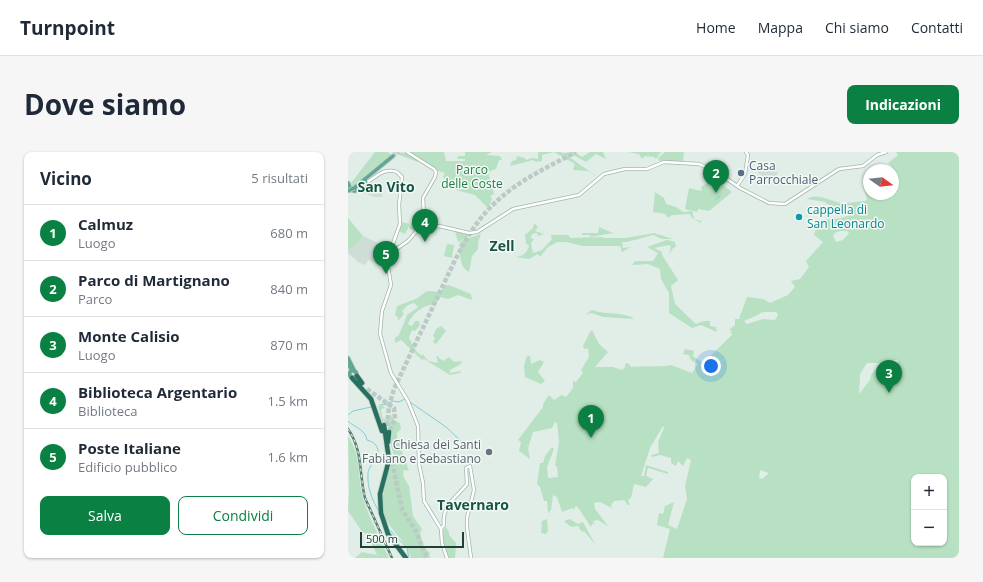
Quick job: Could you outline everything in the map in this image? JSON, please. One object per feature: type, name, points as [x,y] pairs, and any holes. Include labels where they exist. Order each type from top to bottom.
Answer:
[{"type":"highway","points":[[352,370],[367,389]]},
{"type":"highway","points":[[352,370],[371,399],[392,462]]},
{"type":"highway","points":[[385,425],[389,460],[382,487],[380,504],[383,521],[388,534],[406,558]]},
{"type":"highway","points":[[386,442],[389,432]]},
{"type":"main road","points":[[348,183],[350,189],[354,191],[393,156]]},
{"type":"main road","points":[[348,191],[364,183]]},
{"type":"main road","points":[[348,358],[352,370]]},
{"type":"street","points":[[388,261],[392,252],[408,241],[421,228],[424,216],[423,198],[436,173],[434,169],[407,152]]},
{"type":"street","points":[[421,228],[441,227],[474,233],[484,229],[509,211],[517,208],[574,197],[604,174],[625,169],[648,169],[658,163],[671,162],[699,164],[717,172],[737,186],[769,203],[782,205],[793,201],[839,168],[866,165],[877,155],[886,152]]},
{"type":"street","points":[[737,186],[745,174],[747,153]]},
{"type":"street","points":[[364,183],[376,175],[389,171],[397,172],[402,177],[399,204],[400,224],[388,261],[391,285],[382,311],[380,334],[391,373],[408,400],[418,426],[419,464],[424,501],[440,528],[442,543],[447,558]]},
{"type":"street","points":[[440,528],[444,526],[444,516],[450,501],[467,484],[466,468],[469,466],[471,467],[470,474],[474,490],[466,528],[471,558]]},
{"type":"shaded area","points":[[761,164],[778,172],[775,178],[772,176],[765,178],[758,173]]},
{"type":"shaded area","points":[[375,182],[381,184],[379,191],[383,191],[382,197],[374,197],[359,190]]},
{"type":"shaded area","points":[[363,236],[378,243],[377,247],[388,250],[382,263],[377,264],[368,260],[365,265],[358,262],[348,253],[348,250]]},
{"type":"green space","points":[[375,152],[388,152],[391,155],[352,186],[351,183]]},
{"type":"green space","points":[[391,152],[405,153],[419,161],[418,162]]},
{"type":"green space","name":"Parco delle Coste","points":[[409,152],[444,152],[446,161],[465,161],[465,159],[457,159],[458,156],[465,156],[465,152],[492,152],[486,155],[500,156],[502,160],[499,160],[496,169],[488,172],[494,194],[490,196],[492,199],[488,208],[475,195],[456,190],[443,177],[445,173],[438,171]]},
{"type":"green space","points":[[538,152],[554,152],[542,155],[542,161],[536,162],[533,160],[510,166],[512,161],[516,160],[517,156],[525,158],[526,160],[532,158],[538,159]]},
{"type":"green space","points":[[554,152],[574,152],[582,157],[590,152],[603,152],[606,159],[596,154],[586,162],[571,154],[569,157],[598,177],[588,171],[573,170],[575,164]]},
{"type":"green space","points":[[628,152],[661,152],[656,159],[654,157],[645,156],[642,159],[639,154]]},
{"type":"green space","points":[[665,152],[684,152],[683,161],[659,161],[658,158]]},
{"type":"green space","points":[[896,152],[959,152],[959,558],[663,558],[670,529],[657,525],[659,513],[663,514],[665,506],[674,502],[668,525],[677,529],[687,499],[685,486],[691,460],[687,458],[683,466],[678,461],[676,466],[671,463],[671,458],[660,455],[652,457],[651,455],[659,453],[658,442],[664,428],[663,426],[650,448],[641,476],[644,476],[646,465],[668,472],[668,474],[648,468],[646,476],[653,479],[646,487],[634,484],[631,498],[628,500],[630,505],[628,505],[624,500],[614,501],[611,505],[612,508],[600,502],[594,503],[595,509],[608,526],[598,520],[593,521],[595,525],[593,523],[591,527],[577,506],[574,510],[572,508],[562,512],[557,497],[553,495],[551,510],[548,513],[547,501],[544,501],[540,487],[537,484],[540,463],[543,463],[545,456],[552,447],[554,449],[547,467],[548,478],[558,477],[557,466],[555,466],[559,442],[557,423],[555,422],[552,428],[533,432],[528,448],[530,459],[519,451],[521,442],[518,440],[543,407],[543,404],[549,395],[554,400],[562,395],[566,397],[573,388],[573,381],[576,382],[583,373],[581,370],[589,357],[588,348],[584,349],[583,346],[590,332],[592,330],[599,344],[608,352],[595,367],[613,367],[622,370],[625,367],[625,364],[628,363],[631,367],[671,365],[692,373],[698,364],[691,360],[689,355],[683,354],[685,349],[694,351],[693,356],[703,363],[733,334],[730,333],[732,331],[729,330],[735,325],[735,319],[739,319],[747,297],[763,299],[770,303],[788,295],[795,287],[791,281],[800,279],[809,267],[806,261],[823,242],[814,235],[818,221],[841,218],[854,212],[852,210],[846,210],[827,204],[825,202],[807,199],[816,196],[841,203],[866,200],[899,200],[899,164],[888,163],[898,155]],"holes":[[[847,231],[849,233],[843,240],[836,242],[833,236],[835,233]],[[776,312],[778,315],[775,320],[763,319],[747,324],[744,321],[760,314],[759,313]],[[889,360],[898,360],[895,364],[900,368],[895,369],[890,365],[879,365],[859,394],[860,374],[867,363],[886,363]],[[760,470],[769,473],[762,479],[759,478]]]},
{"type":"green space","points":[[715,178],[732,192],[709,211],[698,209],[697,212],[685,209],[689,188],[702,191],[701,187]]},
{"type":"green space","points":[[655,192],[664,198],[666,204],[676,207],[683,212],[692,211],[694,219],[701,221],[703,214],[701,223],[692,218],[690,214],[672,215],[668,218],[665,214],[653,212]]},
{"type":"green space","points":[[416,214],[423,218],[414,231],[409,228]]},
{"type":"green space","points":[[348,218],[363,236],[348,250]]},
{"type":"green space","points":[[401,222],[410,224],[405,234],[399,231]]},
{"type":"green space","points":[[534,223],[538,227],[535,231],[544,234],[538,236],[537,233],[532,234],[531,238],[534,239],[531,243],[533,253],[542,250],[552,239],[551,235],[569,235],[570,238],[626,238],[654,233],[673,239],[662,239],[653,235],[622,242],[623,248],[631,247],[622,252],[620,246],[583,246],[566,242],[558,242],[548,247],[540,257],[538,254],[529,259],[515,257],[523,255],[527,251],[529,246],[526,243],[525,235],[533,228]]},
{"type":"green space","points":[[599,227],[613,233],[590,237],[590,235],[582,235],[582,233],[598,233]]},
{"type":"green space","points":[[455,231],[475,233],[458,242]]},
{"type":"green space","points":[[481,234],[478,242],[478,249],[472,256],[469,272],[463,266],[459,244],[461,241]]},
{"type":"green space","points":[[667,240],[675,242],[675,245],[677,246],[673,248],[669,255],[671,247],[669,245],[654,248],[662,252],[662,255],[678,280],[671,286],[675,304],[696,324],[704,321],[710,321],[710,326],[716,327],[717,332],[701,325],[692,328],[669,313],[669,293],[661,279],[660,269],[648,264],[632,265],[635,261],[653,261],[658,253],[647,247]]},
{"type":"green space","points":[[447,244],[454,245],[452,258],[444,256]]},
{"type":"green space","points":[[449,285],[471,294],[472,300],[458,295],[448,299],[441,297],[435,304],[427,306],[415,313],[408,324],[412,326],[415,321],[419,321],[420,325],[415,331],[412,330],[409,338],[416,351],[422,356],[423,354],[428,361],[438,363],[436,355],[443,361],[449,357],[454,362],[462,361],[461,364],[450,370],[450,373],[461,371],[460,373],[450,375],[424,359],[422,360],[401,340],[395,343],[395,338],[399,335],[407,315],[418,307],[414,303],[408,305],[402,311],[404,314],[398,321],[398,317],[395,316],[397,306],[416,299],[427,291],[441,292],[443,288],[439,286]]},
{"type":"green space","points":[[592,310],[625,315],[635,319],[603,317],[591,313],[585,315]]},
{"type":"green space","points":[[441,326],[446,331],[436,344],[433,342],[435,338],[433,336],[436,329]]},
{"type":"green space","points":[[527,356],[530,356],[531,364],[540,360],[544,362],[538,372],[545,381],[541,384],[525,377],[524,366]]},
{"type":"green space","points":[[380,405],[385,407],[381,410],[383,419],[390,420],[391,414],[393,420],[400,423],[401,429],[397,433],[397,439],[404,442],[402,451],[409,471],[404,470],[403,476],[409,486],[413,516],[422,529],[420,533],[424,547],[430,553],[429,556],[431,558],[411,558],[408,550],[390,526],[384,513],[382,502],[386,479],[389,469],[395,461],[391,444],[392,431],[389,425],[382,421],[378,406]]},
{"type":"green space","points":[[348,436],[356,452],[362,495],[365,504],[389,558],[355,558],[362,552],[377,555],[368,536],[361,530],[348,511]]},
{"type":"green space","points":[[547,519],[548,531],[546,534],[541,533],[542,521]]},
{"type":"green space","points":[[570,519],[578,524],[583,522],[595,544],[584,531],[582,532],[578,526],[571,527],[564,521]]},
{"type":"green space","points":[[446,527],[449,535],[456,543],[455,558],[449,558],[444,546],[443,531]]},
{"type":"waterway","points":[[715,200],[720,196]]},
{"type":"waterway","points":[[380,405],[388,404],[392,401],[399,402],[405,399]]},
{"type":"waterway","points":[[410,402],[446,427],[461,441]]},
{"type":"waterway","points":[[348,415],[353,411],[371,407]]},
{"type":"waterway","points":[[348,421],[362,431],[367,440],[373,442],[377,448],[377,455],[368,473],[368,484],[370,493],[379,512]]},
{"type":"waterway","points":[[388,528],[407,548],[409,558]]},
{"type":"tunnel","points":[[393,156],[399,152]]},
{"type":"tunnel","points":[[387,426],[389,406],[394,389],[455,260],[477,223],[496,202],[514,187],[534,174],[576,152]]},
{"type":"tunnel","points":[[367,389],[394,408],[395,419],[389,432]]},
{"type":"tunnel","points":[[392,462],[402,509],[415,530],[427,558]]},
{"type":"railway","points":[[348,429],[356,445],[365,498],[392,558]]},
{"type":"place","name":"Casa Parrocchiale","points":[[741,173]]},
{"type":"place","name":"Parco di Martignano","points":[[716,193]]},
{"type":"place","name":"cappella di San Leonardo","points":[[799,217]]},
{"type":"place","name":"Biblioteca Argentario","points":[[425,242]]},
{"type":"place","name":"Poste Italiane","points":[[386,274]]},
{"type":"place","name":"Monte Calisio","points":[[889,393]]},
{"type":"place","name":"Calmuz","points":[[591,438]]},
{"type":"place","name":"Chiesa dei Santi Fabiano e Sebastiano","points":[[489,452]]},
{"type":"district","name":"San Vito","points":[[386,187]]},
{"type":"district","name":"Zell","points":[[502,246]]},
{"type":"district","name":"Tavernaro","points":[[473,505]]}]
